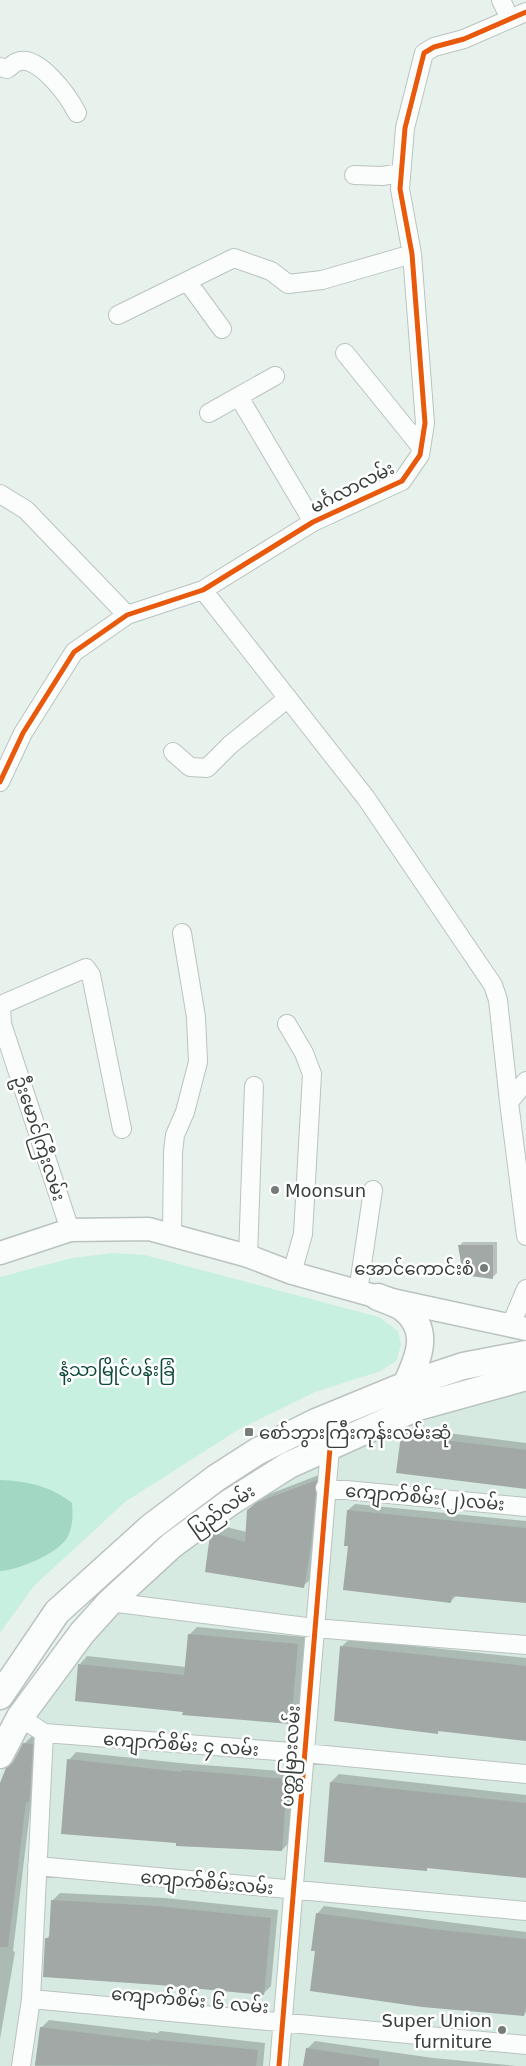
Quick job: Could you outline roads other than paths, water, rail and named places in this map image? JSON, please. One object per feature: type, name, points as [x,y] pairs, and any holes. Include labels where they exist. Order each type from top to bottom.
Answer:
[{"type":"highway","points":[[368,1295],[403,1307],[416,1322],[422,1345],[412,1396]]},
{"type":"highway","name":"ပြည်လမ်း","points":[[0,1755],[20,1717],[82,1633],[110,1602],[172,1545],[229,1503],[290,1465],[330,1448],[463,1366],[524,1366]]},
{"type":"highway","name":"ပြည်လမ်း","points":[[0,1696],[57,1612],[151,1527],[216,1478],[258,1451],[316,1422],[412,1396]]},
{"type":"main road","points":[[0,1253],[70,1230],[149,1229],[248,1256],[292,1272],[368,1295],[518,1328],[524,1366]]},
{"type":"street","points":[[501,0],[510,19]]},
{"type":"street","name":"မင်္ဂလာလမ်း","points":[[0,782],[23,733],[74,652],[127,615],[203,590],[313,522],[402,481],[420,455],[425,423],[412,254],[400,189],[405,128],[424,53],[526,12]]},
{"type":"street","points":[[0,67],[7,69],[17,61],[27,61],[48,73],[69,98],[77,113]]},
{"type":"street","points":[[354,174],[382,176],[401,174]]},
{"type":"street","points":[[118,315],[234,258],[271,271],[288,284],[322,280],[412,254]]},
{"type":"street","points":[[187,281],[222,328]]},
{"type":"street","points":[[345,353],[421,447]]},
{"type":"street","points":[[209,413],[275,376]]},
{"type":"street","points":[[239,397],[313,522]]},
{"type":"street","points":[[0,494],[26,510],[127,615]]},
{"type":"street","points":[[203,590],[366,798],[493,985],[498,1000],[526,1236]]},
{"type":"street","points":[[173,752],[190,767],[207,768],[230,745],[288,698]]},
{"type":"street","points":[[172,1235],[172,1152],[175,1135],[185,1112],[198,1062],[196,1017],[182,933]]},
{"type":"street","name":"ဦးမောင်ကြီးလမ်း","points":[[70,1230],[2,1024],[1,1005],[86,968],[91,975],[122,1129]]},
{"type":"street","points":[[287,1024],[304,1053],[312,1074],[303,1234],[292,1272]]},
{"type":"street","points":[[509,1102],[526,1081]]},
{"type":"street","points":[[248,1256],[254,1086]]},
{"type":"street","points":[[368,1295],[373,1190]]},
{"type":"street","points":[[518,1328],[526,1289]]},
{"type":"street","name":"ပတ္တမြားလမ်း","points":[[279,2066],[325,1488],[330,1448]]},
{"type":"street","name":"ကျောက်စိမ်း(၂)လမ်း","points":[[325,1488],[526,1507]]},
{"type":"street","points":[[110,1602],[314,1628],[526,1645]]},
{"type":"street","name":"ကျောက်စိမ်း ၄ လမ်း","points":[[20,1717],[44,1733],[304,1753],[526,1774]]},
{"type":"street","points":[[21,2066],[31,1999],[44,1733]]},
{"type":"street","name":"ကျောက်စိမ်းလမ်း","points":[[37,1866],[526,1911]]},
{"type":"street","name":"ကျောက်စိမ်း ၆ လမ်း","points":[[31,1999],[526,2045]]},
{"type":"place","name":"Moonsun","points":[[275,1190]]},
{"type":"place","name":"အောင်ကောင်းစံ","points":[[484,1268]]},
{"type":"place","name":"စော်ဘွားကြီးကုန်းလမ်းဆုံ","points":[[249,1432]]},
{"type":"place","name":"Super Union furniture","points":[[502,2030]]},
{"type":"park label","name":"နံ့သာမြိုင်ပန်းခြံ","points":[[117,1369]]}]
